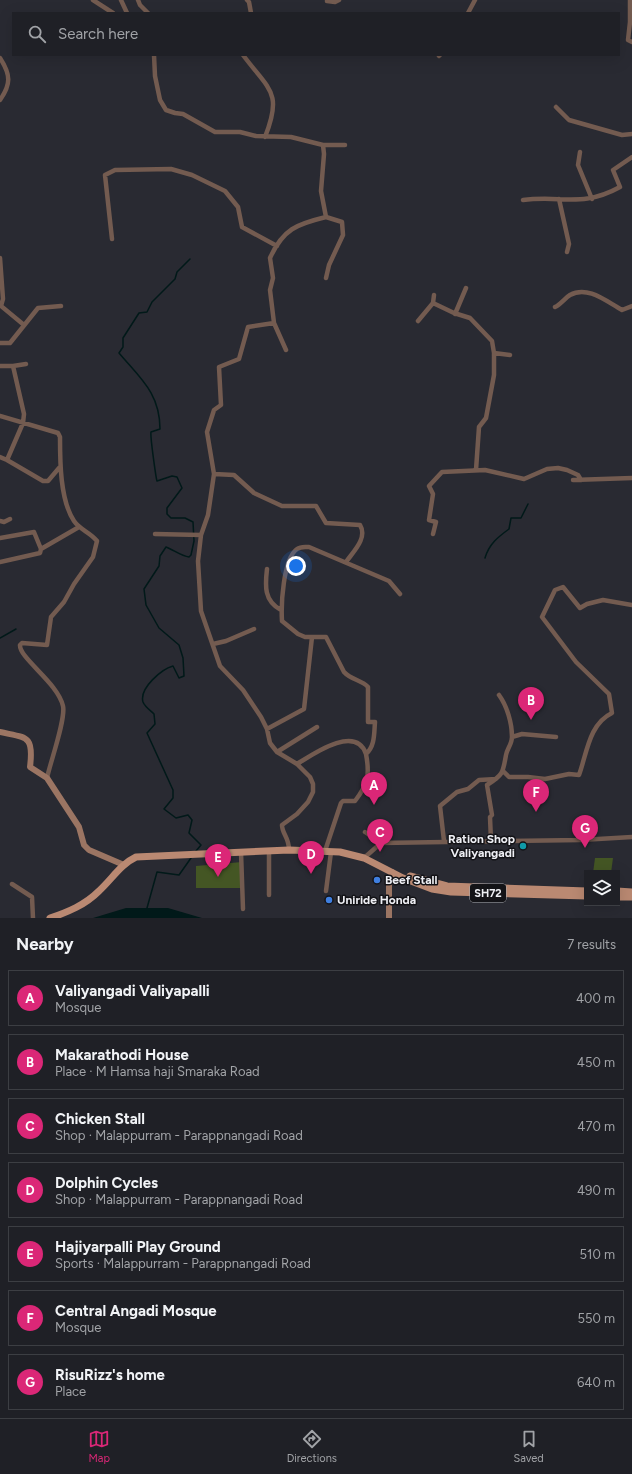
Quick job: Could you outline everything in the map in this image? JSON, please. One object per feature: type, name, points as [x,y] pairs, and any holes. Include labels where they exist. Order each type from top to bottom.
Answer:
[{"type":"main road","points":[[0,732],[24,737],[30,743],[32,751],[30,766],[47,778],[79,827],[84,846],[89,850],[124,865]]},
{"type":"main road","name":"SH72","points":[[50,918],[80,906],[99,891],[124,865],[136,857],[289,850],[350,853],[432,889],[451,892],[584,896]]},
{"type":"main road","points":[[389,918],[392,872]]},
{"type":"main road","name":"SH72","points":[[392,872],[447,886],[584,891]]},
{"type":"main road","points":[[620,892],[632,892]]},
{"type":"main road","points":[[620,897],[632,897]]},
{"type":"street","points":[[93,0],[111,12]]},
{"type":"street","points":[[121,0],[127,12]]},
{"type":"street","points":[[138,0],[140,5],[147,12]]},
{"type":"street","points":[[247,0],[249,2],[251,12]]},
{"type":"street","points":[[327,1],[334,2],[339,0]]},
{"type":"street","points":[[469,12],[475,0]]},
{"type":"street","points":[[630,0],[630,22],[627,37],[628,40],[632,42]]},
{"type":"street","points":[[154,56],[155,76],[160,100],[166,110],[183,114],[215,132],[240,132],[265,137],[291,137],[323,145],[345,145]]},
{"type":"street","points":[[244,56],[265,84],[271,89],[274,109],[265,137]]},
{"type":"street","points":[[0,58],[9,79],[8,88],[0,100]]},
{"type":"street","points":[[556,107],[569,120],[622,135],[632,134]]},
{"type":"street","points":[[323,145],[321,191],[326,217]]},
{"type":"street","points":[[580,152],[578,165],[592,199]]},
{"type":"street","points":[[523,200],[540,198],[592,199],[620,187],[614,170],[632,157]]},
{"type":"street","points":[[112,239],[105,175],[115,170],[171,169],[192,175],[225,191],[238,207],[242,227],[277,246]]},
{"type":"street","points":[[559,199],[569,244],[567,252]]},
{"type":"street","points":[[286,350],[274,323],[270,290],[273,278],[270,258],[290,229],[299,224],[326,217],[342,222],[343,235],[329,264],[326,278]]},
{"type":"street","points":[[0,258],[4,299],[1,306],[24,325]]},
{"type":"street","points":[[456,314],[466,288]]},
{"type":"street","points":[[555,307],[569,296],[581,292],[602,297],[622,310],[632,306]]},
{"type":"street","points":[[418,321],[433,303],[434,295]]},
{"type":"street","points":[[433,303],[456,314],[470,318],[492,341],[494,353],[494,375],[486,418],[479,427],[476,470]]},
{"type":"street","points":[[0,343],[10,343],[38,308],[61,306]]},
{"type":"street","points":[[274,323],[248,327],[239,359],[219,367],[221,405],[214,410],[207,432],[214,474],[208,516],[199,535],[198,561],[201,611],[220,666],[243,690],[261,716],[267,729],[270,743],[278,752],[297,764],[310,777],[314,789],[305,806],[282,825],[289,841],[289,850]]},
{"type":"street","points":[[494,353],[510,355]]},
{"type":"street","points":[[0,366],[26,364]]},
{"type":"street","points":[[7,460],[23,423],[21,402],[13,366]]},
{"type":"street","points":[[0,416],[58,433],[60,437],[59,468],[68,507],[73,520],[79,527],[88,532],[97,541],[93,557],[74,584],[64,602],[53,614],[47,645],[26,643],[20,645],[21,652],[42,672],[55,688],[64,707],[47,778]]},
{"type":"street","points":[[0,457],[43,481],[48,480],[59,468]]},
{"type":"street","points":[[433,534],[436,522],[429,520],[433,494],[429,486],[442,472],[485,470],[524,478],[547,469],[558,468],[578,475],[581,480]]},
{"type":"street","points":[[214,474],[234,474],[254,493],[282,506],[316,506],[326,523],[360,526],[362,528],[362,540],[346,562]]},
{"type":"street","points":[[573,480],[632,478]]},
{"type":"street","points":[[0,521],[4,522],[10,519]]},
{"type":"street","points":[[0,562],[40,553],[41,549],[79,527]]},
{"type":"street","points":[[0,538],[34,532],[41,549]]},
{"type":"street","points":[[155,534],[199,535]]},
{"type":"street","points":[[366,754],[371,748],[375,722],[368,722],[368,687],[366,684],[349,677],[344,672],[326,637],[312,637],[298,634],[282,621],[281,610],[287,572],[292,554],[297,549],[309,547],[389,581],[400,594]]},
{"type":"street","points":[[267,569],[265,588],[268,598],[281,610]]},
{"type":"street","points":[[503,771],[509,777],[545,779],[569,774],[580,775],[586,747],[595,727],[604,716],[612,713],[609,694],[576,662],[542,617],[555,590],[560,586],[563,587],[580,608],[587,604],[603,600],[632,605]]},
{"type":"street","points":[[212,644],[226,641],[254,629]]},
{"type":"street","points":[[267,729],[304,709],[312,637]]},
{"type":"street","points":[[491,841],[490,817],[492,815],[487,785],[498,779],[503,771],[506,754],[512,737],[504,702],[500,695]]},
{"type":"street","points":[[278,752],[317,727]]},
{"type":"street","points":[[512,737],[522,734],[556,737]]},
{"type":"street","points":[[297,764],[325,747],[344,741],[359,744],[364,748],[366,754],[367,782],[355,801],[343,801],[342,803],[328,851],[326,891]]},
{"type":"street","points":[[444,841],[440,806],[457,792],[468,789],[479,780],[498,779]]},
{"type":"street","points":[[365,832],[381,843],[581,840],[632,837]]},
{"type":"street","points":[[364,858],[381,843]]},
{"type":"street","points":[[269,851],[270,895]]},
{"type":"street","points":[[241,852],[243,909]]},
{"type":"street","points":[[12,884],[32,896],[33,918]]},
{"type":"green space","points":[[595,858],[613,858],[611,870],[593,870]]},
{"type":"green space","points":[[242,862],[241,888],[196,888],[196,866]]},
{"type":"shaded area","points":[[126,908],[168,908],[202,918],[93,918]]},
{"type":"waterway","points":[[190,259],[177,272],[175,279],[152,302],[147,312],[139,313],[123,338],[123,347],[119,353],[147,387],[157,405],[160,429],[151,432],[157,481],[172,476],[177,477],[182,488],[167,508],[167,514],[171,518],[185,518],[193,522],[194,541],[191,555],[189,557],[166,547],[160,556],[159,566],[144,589],[146,605],[159,628],[179,645],[183,658],[184,676],[179,678],[173,666],[163,671],[152,680],[144,691],[143,702],[154,714],[155,724],[147,733],[173,790],[173,798],[164,809],[176,818],[188,815],[192,820],[189,833],[201,845],[196,851]]},
{"type":"waterway","points":[[485,558],[491,545],[509,529],[511,518],[521,518],[528,504]]},
{"type":"waterway","points":[[0,638],[16,629]]},
{"type":"waterway","points":[[147,908],[157,872],[179,875],[191,858]]},
{"type":"place","name":"Makarathodi House","points":[[531,720]]},
{"type":"place","name":"Valiyangadi Valiyapalli","points":[[374,805]]},
{"type":"place","name":"Central Angadi Mosque","points":[[536,812]]},
{"type":"place","name":"Ration Shop Valiyangadi","points":[[523,846]]},
{"type":"place","name":"RisuRizz's home","points":[[585,848]]},
{"type":"place","name":"Chicken Stall","points":[[380,852]]},
{"type":"place","name":"Dolphin Cycles","points":[[311,874]]},
{"type":"place","name":"Hajiyarpalli Play Ground","points":[[218,877]]},
{"type":"place","name":"Beef Stall","points":[[377,880]]},
{"type":"place","name":"Uniride Honda","points":[[329,900]]}]
